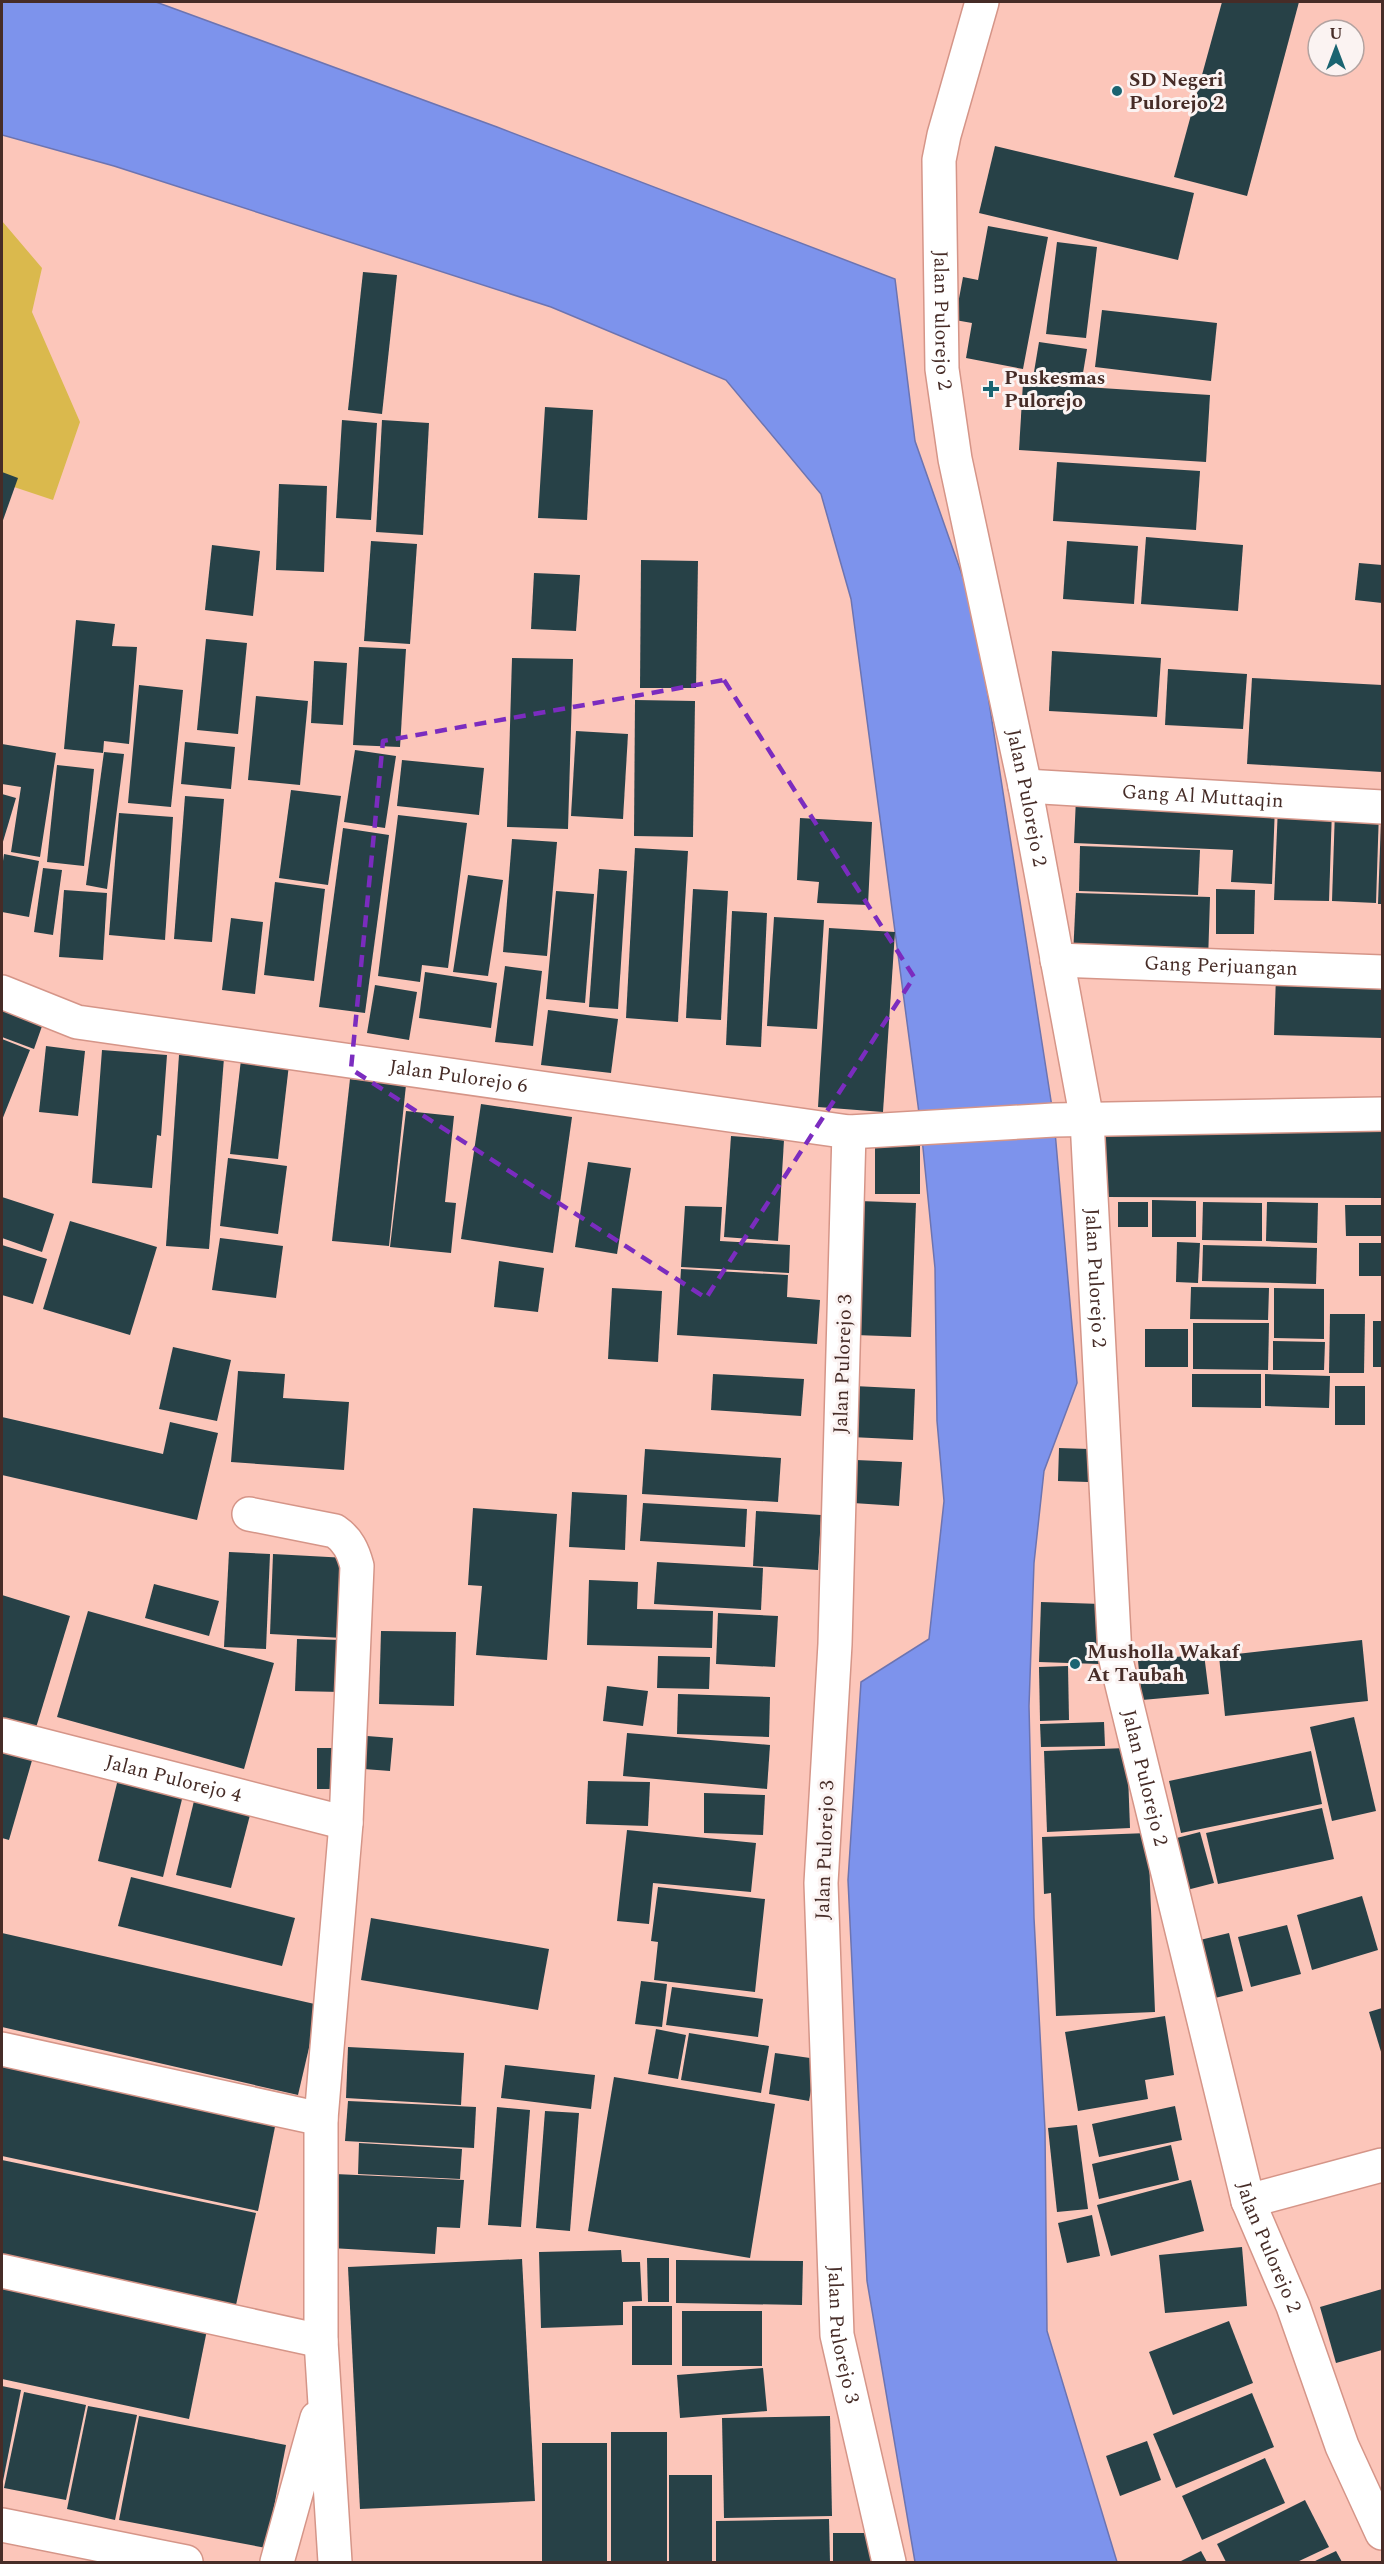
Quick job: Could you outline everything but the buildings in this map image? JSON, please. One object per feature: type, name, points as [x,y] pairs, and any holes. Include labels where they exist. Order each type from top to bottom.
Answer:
[{"type":"street","name":"Jalan Pulorejo 2","points":[[982,2],[939,160],[942,369],[955,459],[1025,786],[1087,1120],[1115,1656],[1248,2201],[1293,2306],[1342,2446],[1383,2533]]},
{"type":"street","name":"Gang Al Muttaqin","points":[[1025,786],[1383,807]]},
{"type":"street","name":"Gang Perjuangan","points":[[1057,960],[1383,972]]},
{"type":"street","name":"Jalan Pulorejo 6","points":[[2,992],[77,1022],[849,1132],[1054,1120],[1383,1114]]},
{"type":"street","name":"Jalan Pulorejo 3","points":[[849,1132],[835,1644],[821,1882],[837,2335],[889,2562]]},
{"type":"street","points":[[249,1514],[335,1531],[343,1536],[353,1550],[357,1566],[346,1823],[321,2119],[321,2341],[335,2562]]},
{"type":"street","name":"Jalan Pulorejo 4","points":[[2,1735],[346,1823]]},
{"type":"street","points":[[2,2049],[321,2119]]},
{"type":"street","points":[[1248,2201],[1383,2165]]},
{"type":"street","points":[[2,2271],[321,2341]]},
{"type":"street","points":[[277,2562],[323,2396]]},
{"type":"street","points":[[2,2525],[186,2562]]},
{"type":"highlighted area","points":[[724,680],[914,977],[706,1298],[351,1069],[383,741]]},
{"type":"shaded area","points":[[2,221],[42,268],[32,312],[80,422],[53,500],[2,483]]},
{"type":"water","points":[[2,2],[156,2],[497,127],[895,279],[915,441],[975,612],[1054,1120],[1077,1383],[1044,1471],[1034,1563],[1029,1706],[1034,1918],[1045,2130],[1047,2331],[1117,2562],[915,2562],[867,2281],[848,1880],[861,1682],[929,1639],[944,1501],[937,1421],[935,1268],[921,1128],[851,599],[821,494],[726,380],[551,307],[114,166],[2,135]]},
{"type":"place","name":"SD Negeri Pulorejo 2","points":[[1117,91]]},
{"type":"place","name":"Puskesmas Pulorejo","points":[[991,389]]},
{"type":"place","name":"Musholla Wakaf At Taubah","points":[[1075,1664]]}]
